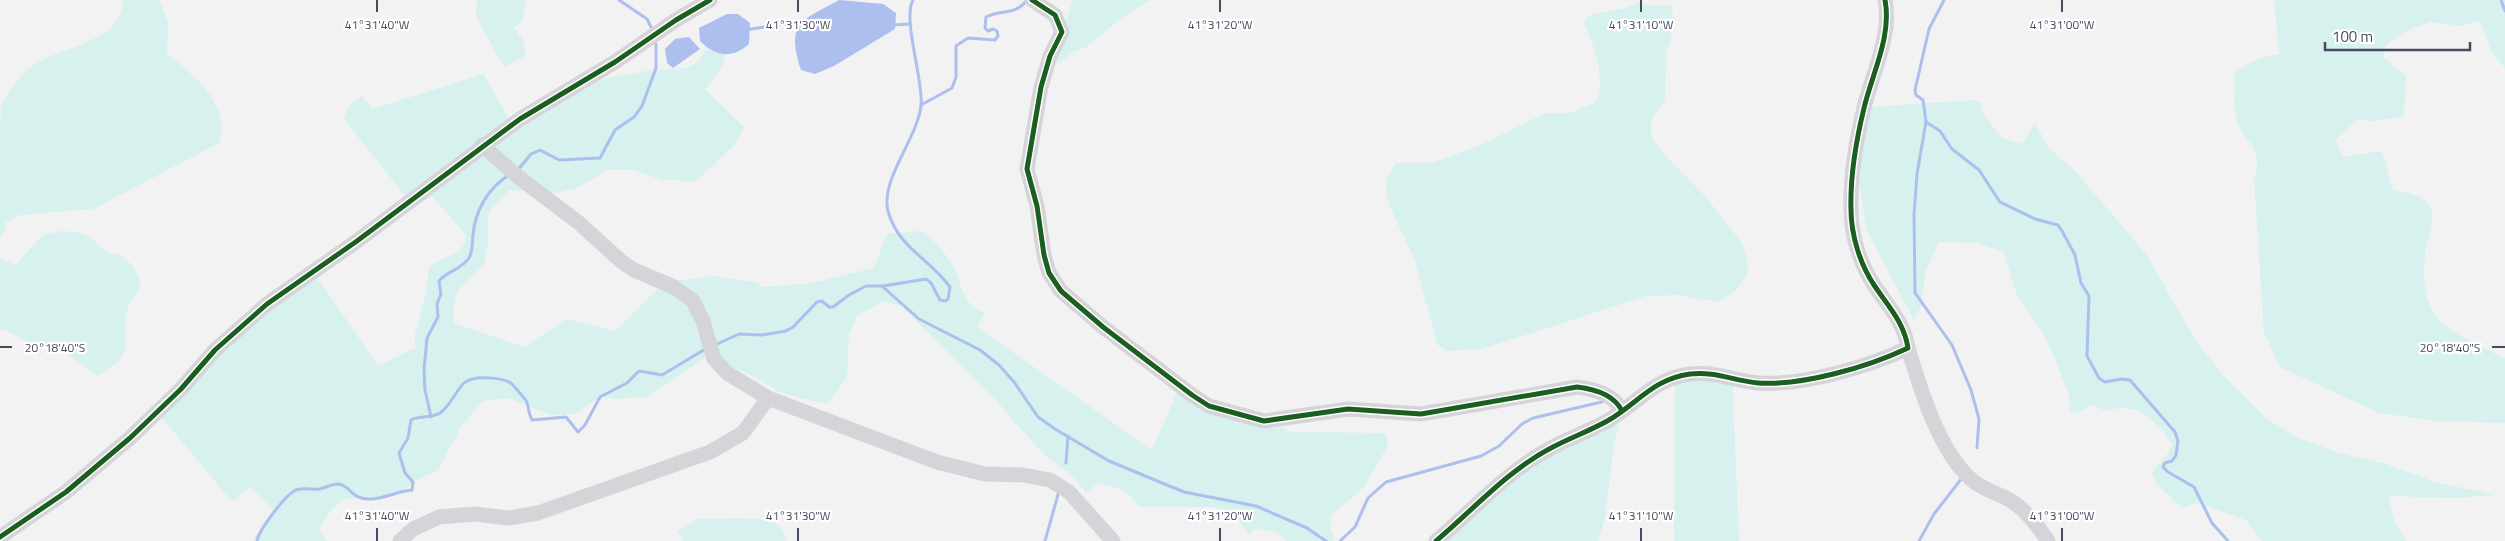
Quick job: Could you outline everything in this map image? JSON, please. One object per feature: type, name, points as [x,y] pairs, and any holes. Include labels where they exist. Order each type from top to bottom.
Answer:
[{"type":"street","points":[[0,537],[66,492],[123,443],[181,389],[215,350],[268,304],[364,236],[520,118],[615,62],[676,20],[710,0]]},
{"type":"street","points":[[1032,0],[1055,15],[1062,32],[1050,56],[1041,87],[1027,169],[1037,206],[1044,255],[1049,273],[1061,290],[1173,382],[1210,406],[1264,421],[1348,409],[1421,414],[1446,412],[1482,402],[1577,386],[1593,389],[1613,399],[1622,411]]},
{"type":"street","points":[[1885,0],[1884,29],[1864,107],[1852,172],[1851,212],[1862,262],[1873,284],[1902,325],[1926,407],[1938,432],[1962,469],[1981,487],[2015,504],[2027,514],[2048,541]]},
{"type":"street","points":[[482,145],[514,173],[579,222],[628,266],[674,287],[693,301],[703,321],[714,359],[727,373],[768,398],[936,462],[985,474],[1023,475],[1050,480],[1069,492],[1113,541]]},
{"type":"street","points":[[1436,541],[1495,487],[1550,448],[1610,420],[1657,384],[1677,377],[1713,374],[1758,383],[1792,382],[1881,359],[1908,348]]},
{"type":"street","points":[[400,541],[413,529],[438,518],[474,514],[509,518],[538,513],[710,452],[742,432],[768,398]]},
{"type":"shaded area","points":[[123,0],[160,0],[168,24],[167,54],[198,81],[215,103],[222,129],[219,143],[93,209],[21,215],[6,222],[4,233],[0,238],[1,104],[19,79],[32,66],[44,59],[88,42],[112,26],[120,15]]},
{"type":"shaded area","points":[[477,0],[526,0],[522,22],[514,28],[523,40],[525,56],[504,67],[476,17]]},
{"type":"shaded area","points":[[1073,0],[1150,0],[1120,19],[1085,48],[1076,50],[1050,69]]},
{"type":"shaded area","points":[[2274,0],[2505,0],[2505,68],[2492,53],[2480,21],[2462,26],[2431,22],[2408,30],[2386,45],[2383,57],[2406,76],[2404,116],[2377,121],[2357,120],[2335,140],[2343,157],[2382,151],[2393,190],[2418,196],[2430,207],[2432,220],[2425,253],[2424,273],[2424,283],[2429,303],[2433,312],[2443,324],[2505,358],[2505,423],[2436,421],[2379,413],[2280,367],[2264,332],[2254,178],[2257,157],[2255,150],[2238,123],[2234,104],[2234,74],[2244,66],[2255,61],[2279,54]]},
{"type":"shaded area","points":[[1638,2],[1650,5],[1671,5],[1673,15],[1671,38],[1666,51],[1665,101],[1651,120],[1651,136],[1666,156],[1704,195],[1742,243],[1749,268],[1745,279],[1734,292],[1720,301],[1694,299],[1681,295],[1646,296],[1482,349],[1446,351],[1437,344],[1415,260],[1390,207],[1386,192],[1386,180],[1396,163],[1432,163],[1483,144],[1546,113],[1569,113],[1595,103],[1600,84],[1598,63],[1584,23],[1588,16],[1625,8]]},
{"type":"shaded area","points":[[705,50],[725,53],[718,73],[705,89],[744,127],[736,143],[697,181],[662,180],[633,170],[608,170],[579,187],[556,193],[509,190],[491,209],[488,217],[488,244],[484,263],[458,290],[454,306],[454,323],[524,347],[567,319],[615,331],[665,282],[713,276],[758,283],[762,287],[813,283],[874,268],[887,234],[921,231],[934,241],[948,258],[971,305],[985,312],[977,327],[1152,450],[1181,383],[1197,395],[1270,422],[1290,432],[1386,433],[1388,445],[1364,487],[1332,515],[1330,527],[1335,541],[1287,541],[1278,533],[1256,528],[1249,535],[1238,519],[1215,507],[1140,507],[1122,490],[1105,485],[1097,484],[1087,493],[1070,474],[1047,457],[998,402],[901,306],[884,301],[857,316],[849,335],[847,377],[827,404],[781,393],[757,378],[708,356],[647,397],[616,399],[601,396],[575,414],[550,415],[509,398],[483,401],[462,425],[438,470],[415,481],[403,491],[379,497],[343,499],[330,511],[319,530],[327,541],[252,541],[275,511],[250,487],[232,502],[154,408],[315,274],[378,366],[415,348],[415,334],[426,293],[429,267],[457,252],[465,242],[466,235],[432,196],[414,207],[343,118],[351,104],[362,96],[373,109],[483,74],[509,119],[603,79],[646,71],[688,67],[695,64],[701,58]]},
{"type":"shaded area","points":[[1975,100],[1981,103],[1984,115],[2002,138],[2022,144],[2035,123],[2048,147],[2076,172],[2145,253],[2197,342],[2226,379],[2267,419],[2298,438],[2340,453],[2386,464],[2435,482],[2494,495],[2456,498],[2388,496],[2395,522],[2406,541],[2262,541],[2246,520],[2197,503],[2182,508],[2156,483],[2152,472],[2169,452],[2172,445],[2160,428],[2145,414],[2127,408],[2106,411],[2093,405],[2077,413],[2070,412],[2069,396],[2057,363],[2043,333],[2017,296],[2004,252],[1976,243],[1939,242],[1925,273],[1921,306],[1914,320],[1866,229],[1861,193],[1857,184],[1871,107]]},
{"type":"shaded area","points":[[61,231],[75,232],[91,237],[106,252],[120,255],[130,263],[141,280],[139,290],[128,308],[125,321],[126,346],[124,353],[111,367],[97,376],[68,354],[25,341],[6,330],[0,329],[0,258],[15,265],[43,235]]},
{"type":"shaded area","points":[[1707,365],[1732,370],[1739,541],[1674,541],[1675,373]]},
{"type":"shaded area","points":[[1621,412],[1614,444],[1605,518],[1598,541],[1441,541],[1484,498]]},
{"type":"shaded area","points":[[742,518],[770,521],[776,524],[784,533],[786,541],[683,541],[678,531],[698,519]]},
{"type":"water","points":[[839,0],[883,4],[896,13],[895,29],[834,66],[815,74],[801,70],[795,42],[796,32],[806,19]]},
{"type":"water","points":[[727,14],[738,14],[750,23],[749,44],[736,52],[724,54],[712,50],[700,41],[699,28]]},
{"type":"water","points":[[689,37],[700,49],[673,68],[667,63],[665,49],[675,39]]},
{"type":"waterway","points":[[619,0],[647,19],[651,27]]},
{"type":"waterway","points":[[715,345],[739,334],[762,335],[786,331],[793,327],[817,302],[822,301],[829,307],[833,307],[849,295],[866,286],[883,286],[926,279],[931,283],[940,300],[945,301],[948,299],[950,287],[933,268],[906,244],[893,224],[888,211],[889,186],[913,132],[921,106],[921,95],[911,35],[910,9],[913,0]]},
{"type":"waterway","points":[[921,105],[952,88],[956,77],[956,46],[968,38],[995,40],[998,36],[997,31],[993,29],[988,31],[985,28],[986,17],[1018,8],[1027,0]]},
{"type":"waterway","points":[[1944,0],[1929,29],[1915,90],[1916,95],[1923,100],[1926,122],[1940,131],[1952,149],[1979,170],[2000,202],[2035,219],[2058,225],[2075,255],[2081,283],[2089,296],[2087,356],[2099,378],[2105,382],[2121,379],[2130,380],[2175,432],[2178,441],[2176,455],[2172,461],[2165,463],[2163,467],[2194,487],[2212,523],[2228,541]]},
{"type":"waterway","points":[[2501,0],[2505,11]]},
{"type":"waterway","points":[[745,30],[784,24],[803,27]]},
{"type":"waterway","points":[[892,25],[911,24]]},
{"type":"waterway","points":[[517,171],[531,154],[540,150],[559,160],[600,158],[615,130],[634,117],[642,106],[656,68],[656,44]]},
{"type":"waterway","points":[[1926,122],[1917,174],[1914,215],[1915,293],[1952,345],[1971,390],[1979,419],[1977,448]]},
{"type":"waterway","points":[[431,417],[425,390],[424,370],[427,338],[438,317],[437,304],[441,294],[439,281],[469,258],[472,250],[474,226],[480,209],[489,193],[509,175]]},
{"type":"waterway","points":[[883,287],[919,319],[980,350],[999,365],[1014,382],[1038,417],[1109,461],[1184,492],[1256,506],[1307,528],[1326,541]]},
{"type":"waterway","points":[[257,541],[262,529],[273,513],[296,490],[319,489],[338,484],[364,499],[380,498],[412,490],[413,482],[405,473],[399,453],[408,438],[411,420],[440,413],[468,380],[488,378],[508,382],[512,384],[527,402],[532,420],[566,417],[578,432],[585,425],[600,397],[627,383],[639,371],[662,375],[707,348]]},
{"type":"waterway","points":[[1340,541],[1355,527],[1368,498],[1386,482],[1481,456],[1499,446],[1522,424],[1533,418],[1606,401]]},
{"type":"waterway","points":[[1066,463],[1068,436]]},
{"type":"waterway","points":[[1919,541],[1934,514],[1962,478]]},
{"type":"waterway","points":[[1045,541],[1059,491]]},
{"type":"cycle path","points":[[0,537],[66,492],[130,438],[181,389],[215,350],[267,304],[357,241],[520,119],[615,62],[676,20],[710,0]]},
{"type":"cycle path","points":[[1032,0],[1055,15],[1062,32],[1050,56],[1041,87],[1027,169],[1037,206],[1044,255],[1049,273],[1061,291],[1103,327],[1192,395],[1209,406],[1264,421],[1348,409],[1421,414],[1577,387],[1590,389],[1609,396],[1622,411]]},
{"type":"cycle path","points":[[1436,541],[1505,479],[1535,457],[1609,420],[1646,392],[1666,381],[1699,373],[1758,383],[1794,381],[1855,368],[1908,348],[1899,322],[1864,268],[1857,249],[1851,219],[1851,184],[1854,158],[1867,95],[1884,41],[1886,27],[1885,0]]}]
